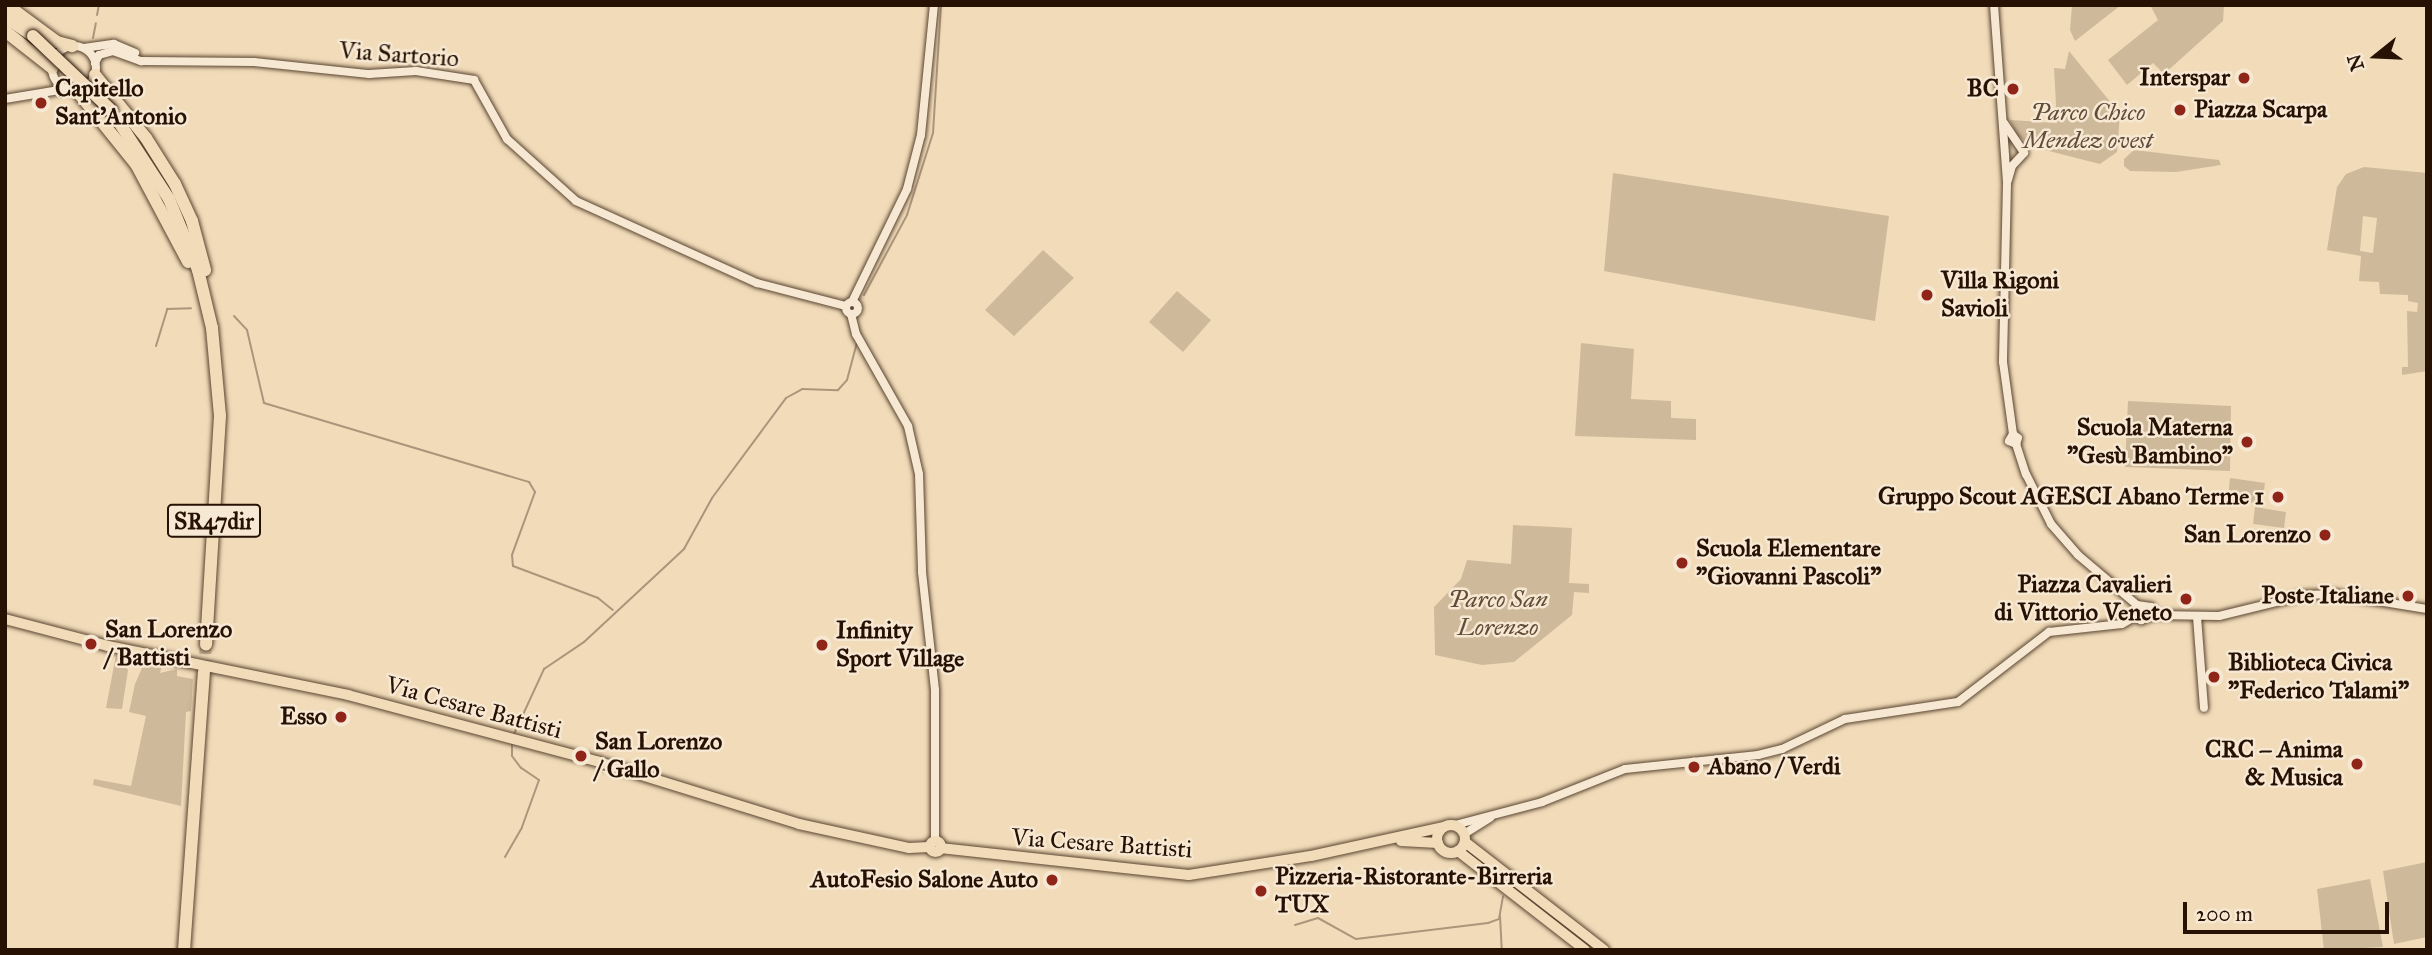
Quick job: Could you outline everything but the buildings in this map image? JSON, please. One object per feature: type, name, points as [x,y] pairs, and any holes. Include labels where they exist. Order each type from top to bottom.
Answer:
[{"type":"highway","points":[[7,5],[57,42],[78,47]]},
{"type":"highway","name":"SR47dir","points":[[5,18],[33,36],[111,110],[144,155],[180,222],[203,289],[216,349],[219,439],[206,645]]},
{"type":"highway","points":[[5,31],[52,70]]},
{"type":"highway","points":[[95,69],[146,138],[186,204],[214,304],[216,349]]},
{"type":"highway","points":[[71,90],[124,147],[155,196],[186,258],[216,349]]},
{"type":"highway","points":[[184,950],[204,673]]},
{"type":"main road","name":"Via Cesare Battisti","points":[[5,619],[108,646],[348,695],[513,739],[799,824],[909,848],[935,845],[1189,875],[1384,842],[1449,826]]},
{"type":"main road","points":[[1438,843],[1449,826],[1462,842],[1585,950]]},
{"type":"main road","name":"Via Cesare Battisti","points":[[1384,842],[1438,843],[1446,852],[1462,842]]},
{"type":"main road","points":[[1462,842],[1604,950]]},
{"type":"street","points":[[934,5],[921,135],[907,189],[849,307],[856,334],[908,426],[917,462],[922,572],[935,690],[935,845]]},
{"type":"street","points":[[1994,5],[2007,183],[2003,362],[2014,439],[2051,524],[2078,555],[2137,604],[2151,607],[2154,615]]},
{"type":"street","name":"Via Sartorio","points":[[78,47],[114,44],[154,61],[254,62],[369,74],[416,71],[474,80],[507,139],[576,201],[757,283],[849,307]]},
{"type":"street","points":[[40,94],[60,51],[78,47],[95,69]]},
{"type":"street","points":[[5,99],[71,90],[95,69],[106,51],[154,61]]},
{"type":"street","points":[[52,70],[71,90]]},
{"type":"street","points":[[2004,123],[2024,153],[2007,183]]},
{"type":"street","points":[[2006,151],[2017,142]]},
{"type":"street","points":[[2006,151],[2017,162]]},
{"type":"street","name":"Via Cesare Battisti","points":[[1449,826],[1496,815],[1625,769],[1758,755],[1782,749],[1844,719],[1958,702],[2049,632],[2122,624],[2134,617],[2141,621],[2154,615],[2197,617],[2315,595],[2367,598],[2427,610]]},
{"type":"street","points":[[2134,617],[2137,604]]},
{"type":"street","points":[[2197,617],[2204,708]]},
{"type":"street","name":"Via Cesare Battisti","points":[[1462,842],[1496,815]]},
{"type":"green space","points":[[2072,5],[2121,5],[2075,41],[2070,30]]},
{"type":"green space","points":[[2150,5],[2224,5],[2223,21],[2164,74],[2153,63],[2127,85],[2108,60],[2158,20]]},
{"type":"green space","name":"Parco Chico Mendez ovest","points":[[2069,51],[2120,114],[2117,152],[2100,164],[2033,147],[2017,135],[2010,120],[2057,123],[2054,68],[2065,69]]},
{"type":"green space","points":[[2134,150],[2219,160],[2221,165],[2176,172],[2130,171],[2124,166],[2124,159]]},
{"type":"green space","points":[[2364,167],[2427,173],[2427,371],[2402,375],[2402,367],[2408,367],[2407,311],[2417,312],[2418,303],[2408,301],[2408,295],[2380,294],[2379,282],[2359,281],[2361,256],[2327,250],[2337,187],[2346,174]],"holes":[[[2363,216],[2377,218],[2373,253],[2360,251]]]},
{"type":"green space","points":[[1613,173],[1889,216],[1875,321],[1604,271]]},
{"type":"green space","points":[[1043,250],[1074,278],[1014,336],[985,310]]},
{"type":"green space","points":[[1177,291],[1211,320],[1183,352],[1149,322]]},
{"type":"green space","points":[[1581,343],[1634,349],[1631,399],[1671,401],[1671,418],[1696,419],[1696,440],[1575,436]]},
{"type":"green space","points":[[2128,401],[2231,406],[2230,471],[2125,467]]},
{"type":"green space","points":[[2230,478],[2265,483],[2262,504],[2228,499]]},
{"type":"green space","points":[[2255,507],[2286,512],[2284,528],[2253,524]]},
{"type":"green space","name":"Parco San Lorenzo","points":[[1513,525],[1572,528],[1569,583],[1589,584],[1589,593],[1574,592],[1572,615],[1514,662],[1482,665],[1435,655],[1434,607],[1461,579],[1467,560],[1511,564]]},
{"type":"green space","points":[[116,655],[128,670],[122,709],[106,708]]},
{"type":"green space","points":[[162,665],[160,673],[177,669],[177,676],[193,679],[191,711],[186,712],[181,806],[93,785],[94,779],[131,786],[146,716],[129,712],[135,684],[142,668]]},
{"type":"green space","points":[[2427,862],[2427,937],[2394,944],[2383,871]]},
{"type":"green space","points":[[2370,879],[2383,947],[2324,950],[2317,889]]},
{"type":"waterway","points":[[97,15],[99,5]]},
{"type":"waterway","points":[[864,295],[907,215],[933,133],[941,5]]},
{"type":"waterway","points":[[93,38],[96,23]]},
{"type":"waterway","points":[[156,346],[167,309],[191,308]]},
{"type":"waterway","points":[[234,316],[247,330],[264,403],[529,482],[535,492],[512,555],[513,566],[598,598],[613,610]]},
{"type":"waterway","points":[[514,734],[544,669],[584,642],[684,549],[712,498],[786,398],[802,389],[838,390],[847,380],[857,342]]},
{"type":"waterway","points":[[505,857],[522,827],[539,780],[521,768],[512,756],[512,743]]},
{"type":"waterway","points":[[1295,925],[1318,918],[1356,939],[1488,923],[1499,919],[1503,896]]},
{"type":"waterway","points":[[1500,916],[1502,950]]},
{"type":"tunnel","points":[[204,672],[206,645]]},
{"type":"place","name":"Interspar","points":[[2244,78]]},
{"type":"place","name":"BC","points":[[2013,89]]},
{"type":"place","name":"Capitello Sant'Antonio","points":[[41,103]]},
{"type":"place","name":"Piazza Scarpa","points":[[2180,110]]},
{"type":"place","name":"Villa Rigoni Savioli","points":[[1927,295]]},
{"type":"place","name":"Scuola Materna \"Gesù Bambino\"","points":[[2247,442]]},
{"type":"place","name":"Gruppo Scout AGESCI Abano Terme 1","points":[[2278,497]]},
{"type":"place","name":"San Lorenzo","points":[[2325,535]]},
{"type":"place","name":"Scuola Elementare \"Giovanni Pascoli\"","points":[[1682,563]]},
{"type":"place","name":"Poste Italiane","points":[[2408,596]]},
{"type":"place","name":"Piazza Cavalieri di Vittorio Veneto","points":[[2186,599]]},
{"type":"place","name":"San Lorenzo / Battisti","points":[[91,644]]},
{"type":"place","name":"Infinity Sport Village","points":[[822,645]]},
{"type":"place","name":"Biblioteca Civica \"Federico Talami\"","points":[[2214,677]]},
{"type":"place","name":"Esso","points":[[341,717]]},
{"type":"place","name":"San Lorenzo / Gallo","points":[[581,756]]},
{"type":"place","name":"CRC – Anima & Musica","points":[[2357,764]]},
{"type":"place","name":"Abano / Verdi","points":[[1694,767]]},
{"type":"place","name":"AutoFesio Salone Auto","points":[[1052,880]]},
{"type":"place","name":"Pizzeria-Ristorante-Birreria TUX","points":[[1261,891]]}]
